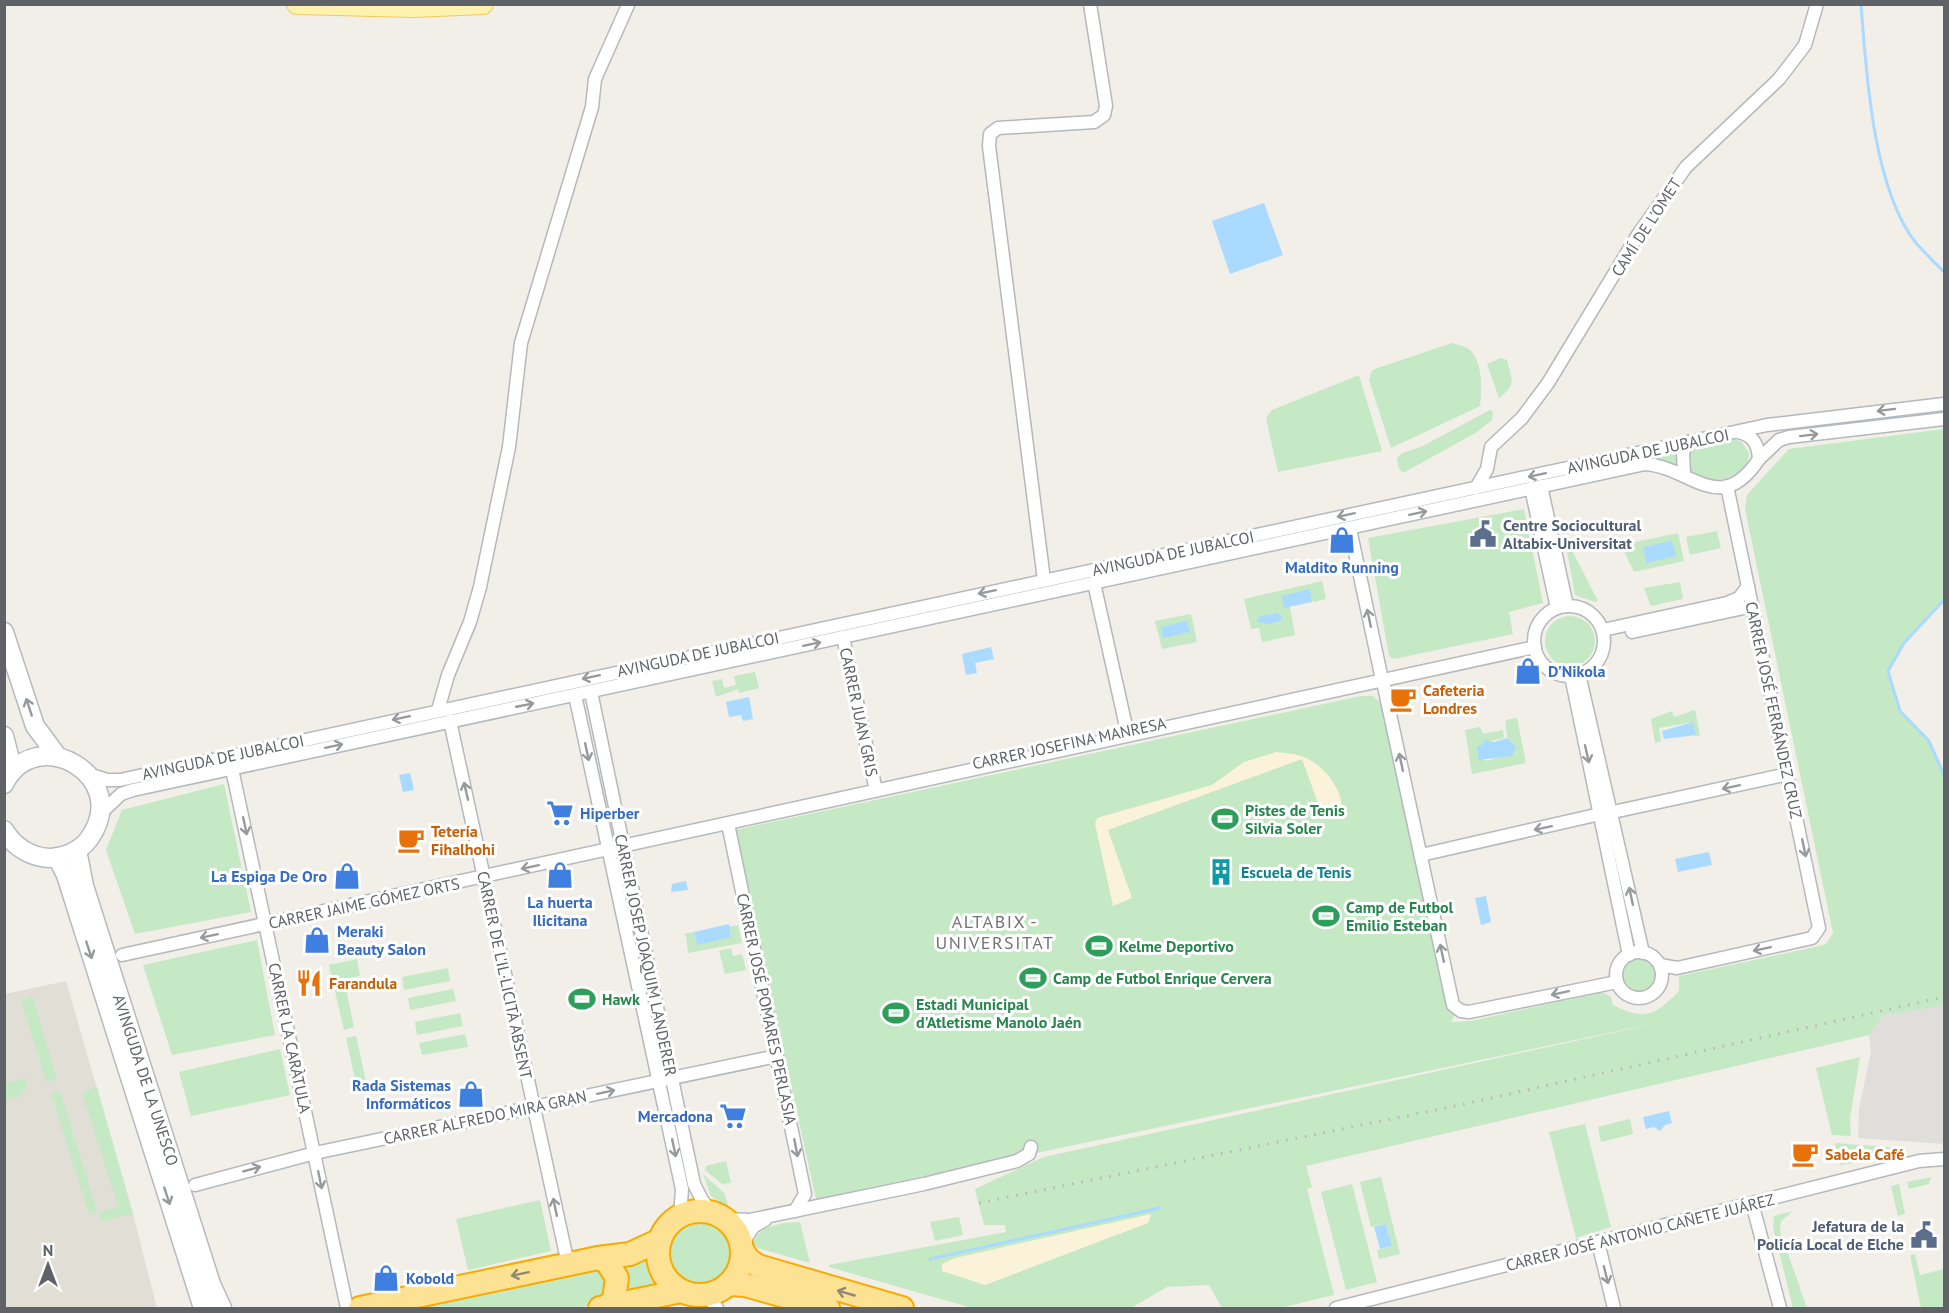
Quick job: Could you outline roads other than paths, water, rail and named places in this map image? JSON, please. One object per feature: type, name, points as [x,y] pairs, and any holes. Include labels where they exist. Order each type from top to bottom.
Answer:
[{"type":"highway","points":[[742,1248],[740,1265],[729,1284],[712,1302],[681,1291],[665,1278],[660,1269],[657,1250],[668,1226],[680,1216],[691,1212],[718,1216],[735,1231],[748,1260],[758,1266],[902,1308]]},
{"type":"highway","points":[[360,1308],[598,1258],[630,1254],[660,1240]]},
{"type":"highway","points":[[598,1258],[607,1262],[617,1278],[618,1288],[603,1308]]},
{"type":"highway","points":[[729,1284],[745,1285],[828,1308]]},
{"type":"highway","points":[[603,1308],[681,1291]]},
{"type":"main road","points":[[297,4],[402,7],[483,4]]},
{"type":"main road","points":[[4,632],[35,726],[58,757]]},
{"type":"main road","points":[[4,736],[9,777],[33,759],[58,757],[77,764],[88,774],[99,793],[100,814],[96,829],[77,850],[57,857],[28,853],[17,846],[4,830]]},
{"type":"main road","name":"AVINGUDA DE LA UNESCO","points":[[77,850],[84,885],[211,1284],[222,1308]]},
{"type":"main road","name":"AVINGUDA DE LA UNESCO","points":[[57,857],[66,875],[203,1308]]},
{"type":"street","points":[[1044,580],[989,146],[990,134],[998,128],[1094,122],[1104,114],[1106,106],[1090,4]]},
{"type":"street","name":"CAMÍ DE L'OMET","points":[[1476,488],[1488,463],[1491,447],[1522,418],[1548,383],[1639,233],[1686,167],[1779,79],[1806,45],[1817,4]]},
{"type":"street","points":[[438,710],[448,675],[470,622],[480,587],[509,447],[521,343],[592,107],[595,79],[628,5]]},
{"type":"street","points":[[1738,432],[1806,420],[1944,405]]},
{"type":"street","points":[[1727,486],[1739,480],[1779,440],[1944,419]]},
{"type":"street","name":"AVINGUDA DE JUBALCOI","points":[[88,774],[107,780],[120,780],[1738,432],[1752,437],[1759,459]]},
{"type":"street","points":[[1684,476],[1683,452],[1688,442]]},
{"type":"street","points":[[1488,463],[1499,477],[1510,480]]},
{"type":"street","name":"AVINGUDA DE JUBALCOI","points":[[100,814],[122,794],[232,769],[1645,464],[1672,468],[1698,484],[1727,486]]},
{"type":"street","name":"CARRER JOSÉ FERRÁNDEZ CRUZ","points":[[1660,965],[1677,968],[1812,938],[1817,933],[1819,921],[1727,486]]},
{"type":"street","points":[[1536,487],[1562,607]]},
{"type":"street","points":[[1350,529],[1453,1005],[1469,1012],[1617,982]]},
{"type":"street","points":[[1094,583],[1127,731]]},
{"type":"street","points":[[1604,634],[1727,603],[1739,598],[1748,585]]},
{"type":"street","points":[[1604,634],[1753,606]]},
{"type":"street","points":[[1562,607],[1589,612],[1604,634],[1598,661],[1575,675],[1552,671],[1545,666],[1534,644],[1543,618],[1562,607]]},
{"type":"street","points":[[1729,611],[1747,616],[1756,622]]},
{"type":"street","name":"CARRER JUAN GRIS","points":[[843,637],[874,786]]},
{"type":"street","name":"CARRER JOSEFINA MANRESA","points":[[622,844],[728,824],[1534,644]]},
{"type":"street","points":[[1575,675],[1606,813],[1643,953]]},
{"type":"street","name":"CARRER JOSEFINA MANRESA","points":[[622,844],[874,786],[1382,678]]},
{"type":"street","name":"CARRER JOSEP JOAQUIM LANDERER","points":[[591,692],[666,1079],[682,1189],[680,1216]]},
{"type":"street","name":"CARRER JOSEP JOAQUIM LANDERER","points":[[575,695],[607,850],[694,1184],[702,1200],[718,1216]]},
{"type":"street","name":"CARRER DE L'IL·LICITÀ ABSENT","points":[[450,721],[486,877],[532,1107],[568,1264]]},
{"type":"street","name":"CARRER LA CARÀTULA","points":[[232,769],[347,1308]]},
{"type":"street","points":[[1420,855],[1788,774]]},
{"type":"street","points":[[1606,813],[1629,955]]},
{"type":"street","name":"CARRER JOSÉ POMARES PERLASIA","points":[[728,824],[805,1194]]},
{"type":"street","name":"CARRER JAIME GÓMEZ ORTS","points":[[122,955],[486,877],[607,850],[622,844]]},
{"type":"street","points":[[1643,953],[1650,955],[1660,965],[1662,980],[1660,986],[1649,996],[1641,998],[1626,994],[1617,982],[1618,966],[1629,955],[1643,953]]},
{"type":"street","name":"CARRER ALFREDO MIRA GRAN","points":[[195,1185],[315,1153],[777,1056]]},
{"type":"street","points":[[718,1216],[750,1220],[819,1207],[1017,1161],[1029,1154],[1031,1147]]},
{"type":"street","name":"CARRER JOSÉ ANTONIO CAÑETE JUÁREZ","points":[[1336,1308],[1922,1161],[1944,1159]]},
{"type":"street","points":[[742,1248],[759,1222],[790,1212],[805,1194],[819,1207]]},
{"type":"street","points":[[1752,1203],[1780,1308]]},
{"type":"street","points":[[1598,1242],[1614,1308]]},
{"type":"water","points":[[1264,203],[1283,255],[1230,274],[1212,221]]},
{"type":"water","points":[[1672,541],[1676,556],[1646,563],[1643,547]]},
{"type":"water","points":[[1310,589],[1312,602],[1284,608],[1282,596]]},
{"type":"water","points":[[1276,613],[1283,617],[1280,621],[1269,624],[1257,622],[1260,616]]},
{"type":"water","points":[[1187,621],[1190,632],[1163,638],[1161,627]]},
{"type":"water","points":[[991,647],[994,659],[975,663],[977,673],[966,675],[962,654]]},
{"type":"water","points":[[749,697],[753,719],[743,721],[741,715],[729,717],[726,702]]},
{"type":"water","points":[[1693,722],[1696,735],[1664,739],[1662,731]]},
{"type":"water","points":[[1507,738],[1516,747],[1512,756],[1478,760],[1477,746],[1482,745],[1485,740],[1494,742]]},
{"type":"water","points":[[410,773],[414,790],[403,792],[399,775]]},
{"type":"water","points":[[1709,852],[1712,865],[1678,872],[1675,859]]},
{"type":"water","points":[[686,881],[688,890],[671,892],[672,884]]},
{"type":"water","points":[[1486,896],[1491,922],[1481,925],[1475,898]]},
{"type":"water","points":[[729,924],[731,937],[697,945],[694,932]]},
{"type":"water","points":[[1669,1111],[1672,1123],[1665,1125],[1660,1131],[1654,1127],[1646,1129],[1643,1117]]},
{"type":"water","points":[[1386,1224],[1392,1246],[1380,1249],[1374,1227]]},
{"type":"waterway","points":[[1861,4],[1874,129],[1890,192],[1901,220],[1916,243],[1944,272]]},
{"type":"waterway","points":[[1944,600],[1904,643],[1888,671],[1900,711],[1929,741],[1944,775]]},
{"type":"waterway","points":[[930,1259],[1160,1208]]},
{"type":"railway","points":[[979,1203],[1455,1106],[1944,997]]},
{"type":"place","name":"Centre Sociocultural Altabix-Universitat","points":[[1483,534]]},
{"type":"place","name":"Maldito Running","points":[[1342,540]]},
{"type":"place","name":"D'Nikola","points":[[1528,671]]},
{"type":"place","name":"Cafeteria Londres","points":[[1403,699]]},
{"type":"place","name":"Hiperber","points":[[560,813]]},
{"type":"place","name":"Pistes de Tenis Silvia Soler","points":[[1225,819]]},
{"type":"place","name":"Tetería Fihalhohi","points":[[411,840]]},
{"type":"place","name":"Escuela de Tenis","points":[[1221,872]]},
{"type":"place","name":"La huerta Ilicitana","points":[[560,875]]},
{"type":"place","name":"La Espiga De Oro","points":[[347,876]]},
{"type":"place","name":"Camp de Futbol Emilio Esteban","points":[[1326,916]]},
{"type":"place","name":"Meraki Beauty Salon","points":[[317,940]]},
{"type":"place","name":"Kelme Deportivo","points":[[1099,946]]},
{"type":"place","name":"Camp de Futbol Enrique Cervera","points":[[1033,978]]},
{"type":"place","name":"Farandula","points":[[309,983]]},
{"type":"place","name":"Hawk","points":[[582,999]]},
{"type":"place","name":"Estadi Municipal d'Atletisme Manolo Jaén","points":[[896,1013]]},
{"type":"place","name":"Rada Sistemas Informáticos","points":[[471,1094]]},
{"type":"place","name":"Mercadona","points":[[733,1116]]},
{"type":"place","name":"Sabela Café","points":[[1805,1154]]},
{"type":"place","name":"Jefatura de la Policía Local de Elche","points":[[1924,1235]]},
{"type":"place","name":"Kobold","points":[[386,1278]]},
{"type":"district","name":"ALTABIX - UNIVERSITAT","points":[[995,932]]}]
